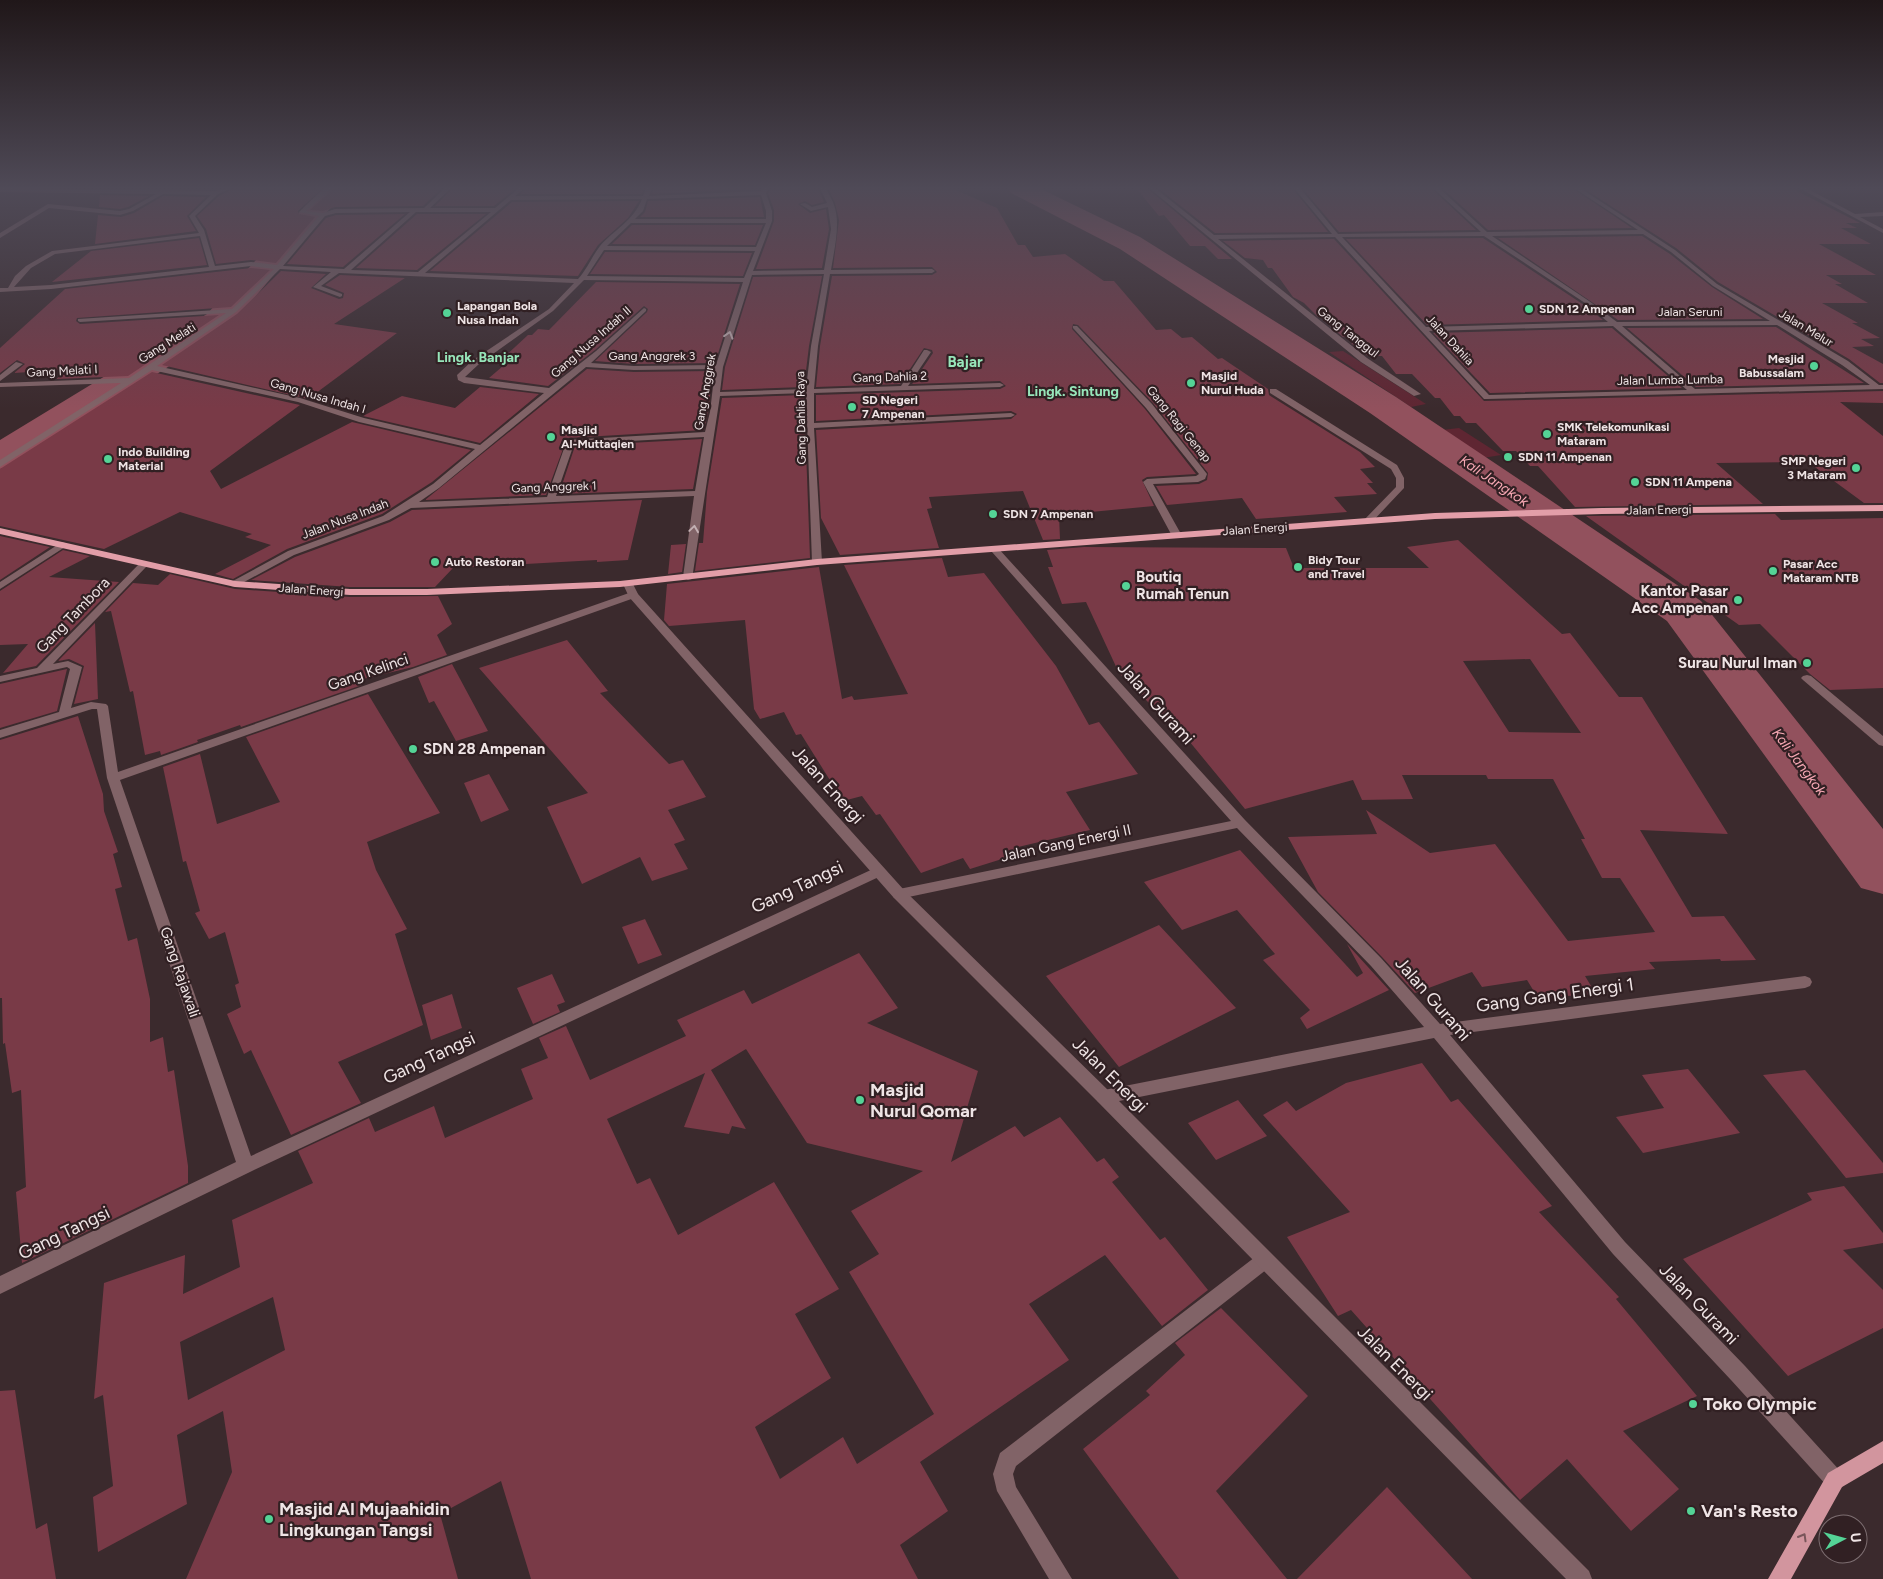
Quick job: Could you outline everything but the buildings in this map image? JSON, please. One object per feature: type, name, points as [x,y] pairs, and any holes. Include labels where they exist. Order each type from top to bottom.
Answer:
[{"type":"highway","name":"Jalan Energi","points":[[0,531],[143,565],[235,584],[388,593],[630,589],[688,577],[817,562],[1435,516],[1883,508]]},
{"type":"main road","points":[[1779,1579],[1835,1480],[1883,1451]]},
{"type":"street","points":[[10,289],[12,283],[36,262]]},
{"type":"street","points":[[211,262],[213,269]]},
{"type":"street","name":"Gang Melati","points":[[0,464],[205,332],[232,311],[281,262]]},
{"type":"street","points":[[346,271],[357,262]]},
{"type":"street","points":[[420,274],[435,262]]},
{"type":"street","name":"Gang Nusa Indah II","points":[[551,391],[464,381],[461,375],[476,362],[551,310],[581,279],[593,262]]},
{"type":"street","name":"Gang Anggrek","points":[[688,577],[709,434],[714,412],[719,367],[747,276],[753,262]]},
{"type":"street","name":"Gang Dahlia Raya","points":[[817,562],[810,390],[812,359],[829,262]]},
{"type":"street","name":"Gang Tanggul","points":[[1244,262],[1364,360],[1417,394]]},
{"type":"street","name":"Jalan Dahlia","points":[[1361,262],[1487,397]]},
{"type":"street","points":[[1527,262],[1587,302],[1692,390]]},
{"type":"street","name":"Jalan Melur","points":[[1686,262],[1715,285],[1845,364],[1879,387],[1883,392]]},
{"type":"street","points":[[0,290],[51,287],[251,264],[276,268],[337,271],[581,279],[932,271]]},
{"type":"street","points":[[337,271],[316,287],[340,295]]},
{"type":"street","name":"Gang Nusa Indah II","points":[[480,448],[586,365],[644,310]]},
{"type":"street","points":[[80,320],[232,311]]},
{"type":"street","name":"Jalan Seruni","points":[[1424,329],[1615,324],[1776,323]]},
{"type":"street","name":"Gang Ragi Genap","points":[[1075,327],[1149,406],[1203,474],[1198,479],[1147,482],[1176,534]]},
{"type":"street","points":[[903,388],[928,352]]},
{"type":"street","name":"Gang Melati I","points":[[0,379],[19,364]]},
{"type":"street","name":"Gang Anggrek 3","points":[[586,365],[634,368],[719,367]]},
{"type":"street","name":"Gang Nusa Indah I","points":[[150,367],[300,400],[362,420],[480,448]]},
{"type":"street","name":"Gang Melati I","points":[[0,385],[128,380]]},
{"type":"street","name":"Gang Dahlia 2","points":[[716,394],[1000,385]]},
{"type":"street","name":"Jalan Lumba Lumba","points":[[1487,397],[1692,390],[1879,387]]},
{"type":"street","points":[[1273,391],[1394,467],[1400,478],[1400,488],[1368,520]]},
{"type":"street","points":[[812,426],[1011,415]]},
{"type":"street","points":[[550,500],[570,442],[709,434]]},
{"type":"street","name":"Jalan Nusa Indah","points":[[235,584],[291,553],[386,518],[436,486],[480,448]]},
{"type":"street","name":"Gang Anggrek 1","points":[[409,505],[700,493]]},
{"type":"street","points":[[0,586],[62,546]]},
{"type":"street","name":"Jalan Gurami","points":[[995,550],[1240,823],[1376,962],[1437,1031],[1620,1248],[1738,1373],[1835,1480]]},
{"type":"street","name":"Gang Tambora","points":[[41,670],[143,565]]},
{"type":"street","name":"Gang Kelinci","points":[[113,778],[630,589]]},
{"type":"street","name":"Jalan Energi","points":[[630,589],[898,894],[1104,1098],[1581,1579]]},
{"type":"street","name":"Gang Tambora","points":[[41,670],[68,664],[76,668],[64,714]]},
{"type":"street","points":[[0,679],[41,670]]},
{"type":"street","points":[[1806,678],[1883,742]]},
{"type":"street","name":"Gang Rajawali","points":[[64,714],[91,705],[102,706],[113,778],[246,1166]]},
{"type":"street","points":[[0,734],[64,714]]},
{"type":"street","name":"Jalan Gang Energi II","points":[[898,894],[1240,823]]},
{"type":"street","name":"Gang Tangsi","points":[[0,1285],[246,1166],[878,872]]},
{"type":"street","name":"Gang Gang Energi 1","points":[[1104,1098],[1437,1031],[1806,982]]},
{"type":"street","points":[[1061,1579],[1007,1491],[1003,1474],[1006,1460],[1265,1260]]},
{"type":"shaded area","points":[[1343,351],[1426,404],[1411,407],[1329,352]]},
{"type":"shaded area","points":[[1459,428],[1501,455],[1483,458],[1442,430]]},
{"type":"waterway","points":[[0,457],[218,321],[270,262]]},
{"type":"waterway","name":"Kali Jangkok","points":[[1159,262],[1383,405],[1684,611],[1883,872]]},
{"type":"place","name":"SDN 12 Ampenan","points":[[1529,309]]},
{"type":"place","name":"Lapangan Bola Nusa Indah","points":[[447,313]]},
{"type":"place","name":"Mesjid Babussalam","points":[[1814,366]]},
{"type":"place","name":"Masjid Nurul Huda","points":[[1191,383]]},
{"type":"place","name":"SD Negeri 7 Ampenan","points":[[852,407]]},
{"type":"place","name":"SMK Telekomunikasi Mataram","points":[[1547,434]]},
{"type":"place","name":"Masjid Al-Muttaqien","points":[[551,437]]},
{"type":"place","name":"SDN 11 Ampenan","points":[[1508,457]]},
{"type":"place","name":"Indo Building Material","points":[[108,459]]},
{"type":"place","name":"SMP Negeri 3 Mataram","points":[[1856,468]]},
{"type":"place","name":"SDN 11 Ampena","points":[[1635,482]]},
{"type":"place","name":"SDN 7 Ampenan","points":[[993,514]]},
{"type":"place","name":"Auto Restoran","points":[[435,562]]},
{"type":"place","name":"Bidy Tour and Travel","points":[[1298,567]]},
{"type":"place","name":"Pasar Acc Mataram NTB","points":[[1773,571]]},
{"type":"place","name":"Boutiq Rumah Tenun","points":[[1126,586]]},
{"type":"place","name":"Kantor Pasar Acc Ampenan","points":[[1738,600]]},
{"type":"place","name":"Surau Nurul Iman","points":[[1807,663]]},
{"type":"place","name":"SDN 28 Ampenan","points":[[413,749]]},
{"type":"place","name":"Masjid Nurul Qomar","points":[[860,1100]]},
{"type":"place","name":"Toko Olympic","points":[[1693,1404]]},
{"type":"place","name":"Van's Resto","points":[[1691,1511]]},
{"type":"place","name":"Masjid Al Mujaahidin Lingkungan Tangsi","points":[[269,1519]]},
{"type":"district","name":"Lingk. Banjar","points":[[478,357]]},
{"type":"district","name":"Bajar","points":[[965,362]]},
{"type":"district","name":"Lingk. Sintung","points":[[1073,391]]}]
